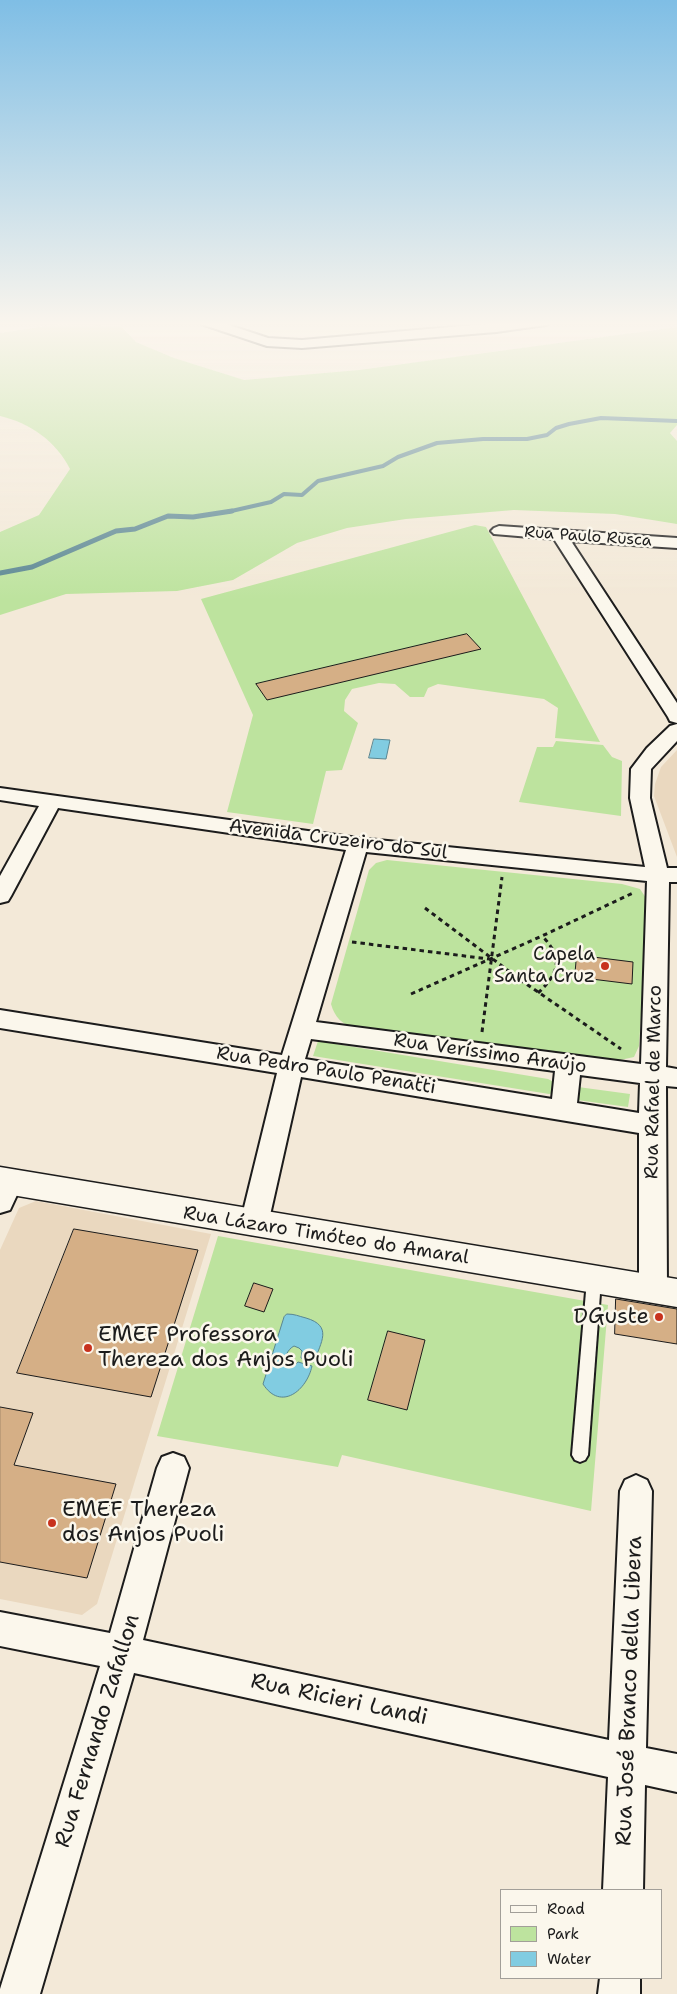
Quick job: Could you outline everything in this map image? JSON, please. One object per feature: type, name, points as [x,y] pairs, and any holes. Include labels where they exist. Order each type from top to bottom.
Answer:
[{"type":"main road","name":"Rua Lázaro Timóteo do Amaral","points":[[3,1188],[254,1224],[665,1291]]},
{"type":"street","name":"Rua Paulo Rusca","points":[[499,531],[677,543]]},
{"type":"street","points":[[560,536],[677,717]]},
{"type":"street","name":"Rua Rafael de Marco","points":[[665,1291],[652,1125],[665,1077],[658,880],[640,798],[641,769],[654,752],[677,730]]},
{"type":"street","name":"Avenida Cruzeiro do Sul","points":[[0,794],[358,845],[658,880]]},
{"type":"street","points":[[0,896],[51,802]]},
{"type":"street","points":[[254,1224],[291,1065],[358,845]]},
{"type":"street","name":"Rua Pedro Paulo Penatti","points":[[0,1019],[564,1109],[652,1125]]},
{"type":"street","name":"Rua Veríssimo Araújo","points":[[302,1029],[665,1077]]},
{"type":"street","points":[[564,1109],[568,1065]]},
{"type":"street","name":"Rua Fernando Zafallon","points":[[19,1994],[122,1653],[173,1468]]},
{"type":"street","name":"Rua José Branco della Libera","points":[[623,1889],[636,1491]]},
{"type":"street","name":"Rua Ricieri Landi","points":[[0,1629],[122,1653],[677,1773]]},
{"type":"street","points":[[619,1994],[620,1979]]},
{"type":"lane","points":[[580,1455],[594,1280]]},
{"type":"path","points":[[481,1036],[502,872]]},
{"type":"path","points":[[410,994],[491,960],[658,880]]},
{"type":"path","points":[[425,908],[538,994],[626,1052]]},
{"type":"path","points":[[538,994],[552,981],[556,972],[550,942],[542,936]]},
{"type":"path","points":[[349,942],[491,960]]},
{"type":"shaded area","points":[[677,750],[677,857],[654,796],[655,784],[661,767]]},
{"type":"shaded area","name":"EMEF Professora Thereza dos Anjos Puoli","points":[[36,1201],[211,1234],[97,1604],[82,1615],[0,1599],[0,1250],[19,1208]]},
{"type":"green space","points":[[0,414],[677,414],[677,425],[670,433],[677,441],[677,524],[615,514],[514,510],[406,519],[347,528],[297,543],[233,580],[177,591],[66,594],[0,615],[0,532],[39,515],[70,469],[50,442],[32,428],[0,416]]},
{"type":"green space","points":[[475,525],[486,527],[600,742],[555,738],[558,708],[544,699],[438,684],[428,688],[424,697],[410,697],[395,684],[379,683],[352,689],[345,700],[344,711],[358,723],[342,770],[326,771],[313,824],[227,812],[253,715],[201,599]]},
{"type":"green space","points":[[556,741],[603,745],[612,757],[622,761],[621,816],[519,802],[537,747],[553,747]]},
{"type":"green space","points":[[387,860],[622,884],[640,889],[648,901],[639,1046],[634,1057],[620,1060],[356,1029],[343,1023],[337,1017],[331,1004],[369,870],[376,863]]},
{"type":"green space","points":[[318,1041],[548,1079],[554,1082],[554,1093],[549,1094],[313,1056]]},
{"type":"green space","points":[[578,1087],[630,1094],[628,1107],[577,1100]]},
{"type":"green space","points":[[218,1236],[608,1305],[591,1511],[342,1455],[338,1467],[157,1436]]},
{"type":"water","points":[[374,739],[390,740],[386,759],[369,758]]},
{"type":"water","points":[[287,1314],[314,1321],[320,1325],[323,1335],[314,1362],[301,1358],[302,1351],[299,1348],[294,1346],[288,1351],[285,1360],[286,1365],[294,1366],[298,1362],[312,1366],[305,1383],[299,1390],[285,1397],[270,1392],[263,1384],[284,1317]]},
{"type":"building","points":[[467,634],[481,649],[267,700],[256,684]]},
{"type":"building","name":"Capela Santa Cruz","points":[[577,955],[633,962],[632,984],[575,977]]},
{"type":"building","points":[[74,1229],[198,1250],[151,1397],[17,1373]]},
{"type":"building","points":[[254,1283],[273,1289],[264,1312],[245,1306]]},
{"type":"building","points":[[616,1299],[677,1309],[677,1344],[615,1334]]},
{"type":"building","points":[[388,1331],[425,1340],[407,1410],[368,1400]]},
{"type":"building","name":"EMEF Thereza dos Anjos Puoli","points":[[0,1407],[33,1413],[14,1465],[116,1484],[87,1578],[0,1562]]},
{"type":"waterway","points":[[230,511],[271,502],[284,494],[302,495],[318,481],[383,466],[398,457],[437,443],[483,439],[527,439],[547,435],[556,428],[569,424],[601,418],[677,421]]},
{"type":"waterway","points":[[0,573],[32,567],[116,531],[135,529],[168,516],[193,517],[230,511]]},
{"type":"place","name":"Capela Santa Cruz","points":[[605,966]]},
{"type":"place","name":"DGuste","points":[[659,1317]]},
{"type":"place","name":"EMEF Professora Thereza dos Anjos Puoli","points":[[88,1348]]},
{"type":"place","name":"EMEF Thereza dos Anjos Puoli","points":[[52,1523]]}]
